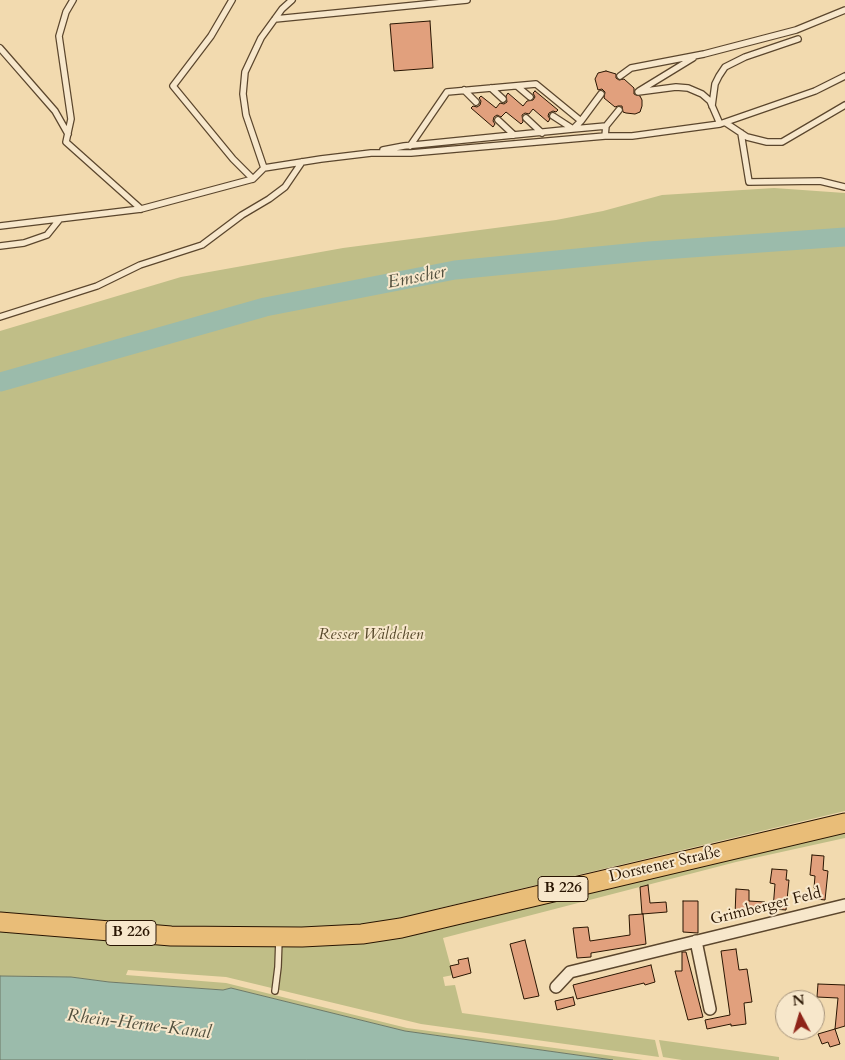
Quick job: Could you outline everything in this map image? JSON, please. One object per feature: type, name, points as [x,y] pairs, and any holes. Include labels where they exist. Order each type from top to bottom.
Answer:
[{"type":"main road","name":"Dorstener Straße","points":[[0,922],[171,936],[270,937],[344,935],[401,928],[845,822]]},
{"type":"street","name":"Grimberger Feld","points":[[556,987],[570,972],[845,905]]},
{"type":"street","name":"Grimberger Feld","points":[[696,940],[710,1009]]},
{"type":"lane","points":[[73,0],[66,12],[59,36],[71,119],[66,142],[141,209]]},
{"type":"lane","points":[[232,0],[211,36],[172,86],[233,160],[253,179]]},
{"type":"lane","points":[[264,168],[246,115],[245,72],[261,38],[282,9],[292,0]]},
{"type":"lane","points":[[275,19],[467,0]]},
{"type":"lane","points":[[620,76],[631,68],[697,56],[796,30],[845,10]]},
{"type":"lane","points":[[712,106],[715,84],[725,67],[745,57],[798,39]]},
{"type":"lane","points":[[0,48],[56,111],[68,134]]},
{"type":"lane","points":[[697,56],[638,92],[688,88],[702,94],[710,101],[723,124],[747,137],[767,142],[782,142],[845,105]]},
{"type":"lane","points":[[371,153],[411,153],[668,132],[723,124],[816,91],[845,76]]},
{"type":"lane","points":[[411,153],[410,145],[447,92],[536,84],[581,121]]},
{"type":"lane","points":[[517,86],[530,97]]},
{"type":"lane","points":[[491,88],[503,100]]},
{"type":"lane","points":[[464,90],[476,102]]},
{"type":"lane","points":[[573,129],[601,94]]},
{"type":"lane","points":[[605,136],[606,126],[619,110]]},
{"type":"lane","points":[[553,116],[573,129]]},
{"type":"lane","points":[[526,118],[542,133]]},
{"type":"lane","points":[[498,120],[514,135]]},
{"type":"lane","points":[[0,226],[141,209],[253,179],[264,168],[371,153],[410,145],[606,126]]},
{"type":"lane","points":[[741,133],[749,182],[820,181],[845,186]]},
{"type":"lane","points":[[0,317],[97,286],[140,265],[202,245],[242,215],[286,186],[302,162]]},
{"type":"lane","points":[[0,246],[24,243],[47,235],[59,220]]},
{"type":"lane","points":[[270,937],[278,967],[275,991]]},
{"type":"green space","name":"Resser Wäldchen","points":[[774,188],[845,193],[845,811],[436,909],[440,925],[845,829],[845,838],[736,862],[443,938],[453,975],[443,977],[445,986],[455,985],[462,1013],[655,1040],[659,1057],[421,1024],[226,977],[128,970],[126,975],[226,983],[407,1028],[643,1060],[613,1060],[405,1031],[231,988],[223,990],[109,982],[71,977],[0,976],[0,331],[181,277],[343,248],[556,220],[603,211],[662,195]]},
{"type":"green space","points":[[659,1040],[779,1057],[779,1060],[682,1060],[663,1057]]},
{"type":"water","name":"Rhein-Herne-Kanal","points":[[0,976],[71,977],[109,982],[223,990],[231,988],[405,1031],[613,1060],[0,1060]]},
{"type":"building","points":[[430,21],[433,68],[394,71],[390,24]]},
{"type":"building","points":[[606,71],[616,74],[616,78],[619,80],[624,79],[634,88],[634,94],[640,96],[642,100],[640,112],[635,114],[623,112],[622,106],[615,107],[604,98],[605,92],[602,89],[598,90],[595,79],[598,73]]},
{"type":"building","points":[[535,91],[558,110],[549,113],[550,119],[548,122],[533,109],[529,114],[525,113],[522,115],[523,122],[521,124],[506,112],[501,117],[497,115],[494,117],[493,121],[495,124],[493,127],[471,108],[480,105],[481,101],[479,98],[481,96],[496,108],[500,103],[504,104],[507,102],[506,96],[508,93],[523,106],[527,101],[533,100],[535,97],[533,93]]},
{"type":"building","points":[[812,855],[824,856],[823,870],[828,871],[825,900],[817,899],[818,889],[814,888],[815,876],[810,875]]},
{"type":"building","points":[[772,869],[787,870],[786,880],[789,880],[786,910],[773,909],[775,884],[770,883]]},
{"type":"building","points":[[648,885],[650,903],[666,902],[667,912],[642,914],[640,887]]},
{"type":"building","points":[[736,889],[749,890],[749,901],[765,902],[764,912],[748,910],[748,916],[735,915]]},
{"type":"building","points":[[683,901],[698,901],[698,933],[683,932]]},
{"type":"building","points":[[643,914],[646,944],[591,953],[591,957],[577,958],[573,928],[588,927],[590,941],[630,935],[629,915]]},
{"type":"building","points":[[525,940],[539,996],[524,999],[510,944]]},
{"type":"building","points":[[736,949],[739,970],[747,969],[752,1002],[744,1003],[746,1024],[731,1026],[731,1024],[707,1029],[705,1020],[730,1015],[721,951]]},
{"type":"building","points":[[682,952],[686,952],[703,1017],[688,1020],[675,971],[682,971]]},
{"type":"building","points":[[468,958],[471,973],[453,978],[450,966],[459,964],[458,960]]},
{"type":"building","points":[[651,965],[655,982],[577,999],[573,985]]},
{"type":"building","points":[[818,984],[845,985],[845,1026],[835,1029],[838,998],[825,997],[825,990],[818,990]]},
{"type":"building","points":[[573,997],[575,1005],[557,1010],[555,1001]]},
{"type":"building","points":[[835,1029],[840,1044],[830,1047],[828,1042],[822,1044],[820,1040],[825,1040],[825,1032]]},
{"type":"waterway","name":"Emscher","points":[[0,382],[265,307],[455,270],[649,251],[845,237]]}]
